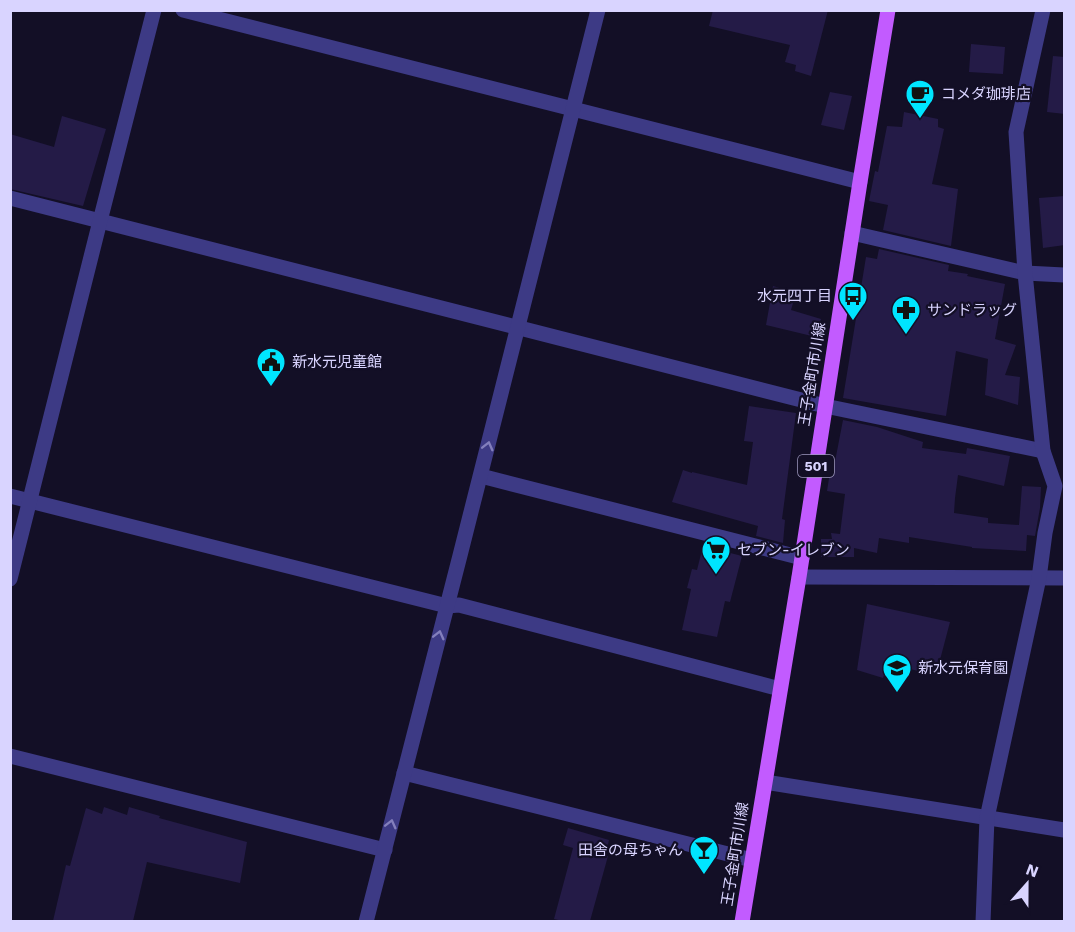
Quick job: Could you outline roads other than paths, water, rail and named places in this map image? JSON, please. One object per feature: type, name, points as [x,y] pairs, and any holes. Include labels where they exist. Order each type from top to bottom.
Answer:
[{"type":"main road","name":"王子金町市川線","points":[[742,921],[799,577],[888,10]]},
{"type":"street","points":[[10,579],[154,10]]},
{"type":"street","points":[[183,10],[860,182]]},
{"type":"street","points":[[366,921],[598,10]]},
{"type":"street","points":[[983,921],[987,818],[1039,578],[1055,486],[1043,452],[1025,273],[1016,132],[1043,10]]},
{"type":"street","points":[[10,198],[825,406],[1043,452]]},
{"type":"street","points":[[852,233],[1025,273],[1065,275]]},
{"type":"street","points":[[481,476],[802,558]]},
{"type":"street","points":[[10,496],[447,606],[459,605],[780,689]]},
{"type":"street","points":[[799,577],[1065,578]]},
{"type":"street","points":[[10,756],[385,850]]},
{"type":"street","points":[[404,773],[752,860]]},
{"type":"street","points":[[765,782],[1065,830]]},
{"type":"place","name":"コメダ珈琲店","points":[[920,120]]},
{"type":"place","name":"水元四丁目","points":[[853,322]]},
{"type":"place","name":"サンドラッグ","points":[[906,336]]},
{"type":"place","name":"新水元児童館","points":[[271,388]]},
{"type":"place","name":"セブン-イレブン","points":[[716,576]]},
{"type":"place","name":"新水元保育園","points":[[897,694]]},
{"type":"place","name":"田舎の母ちゃん","points":[[704,876]]}]
